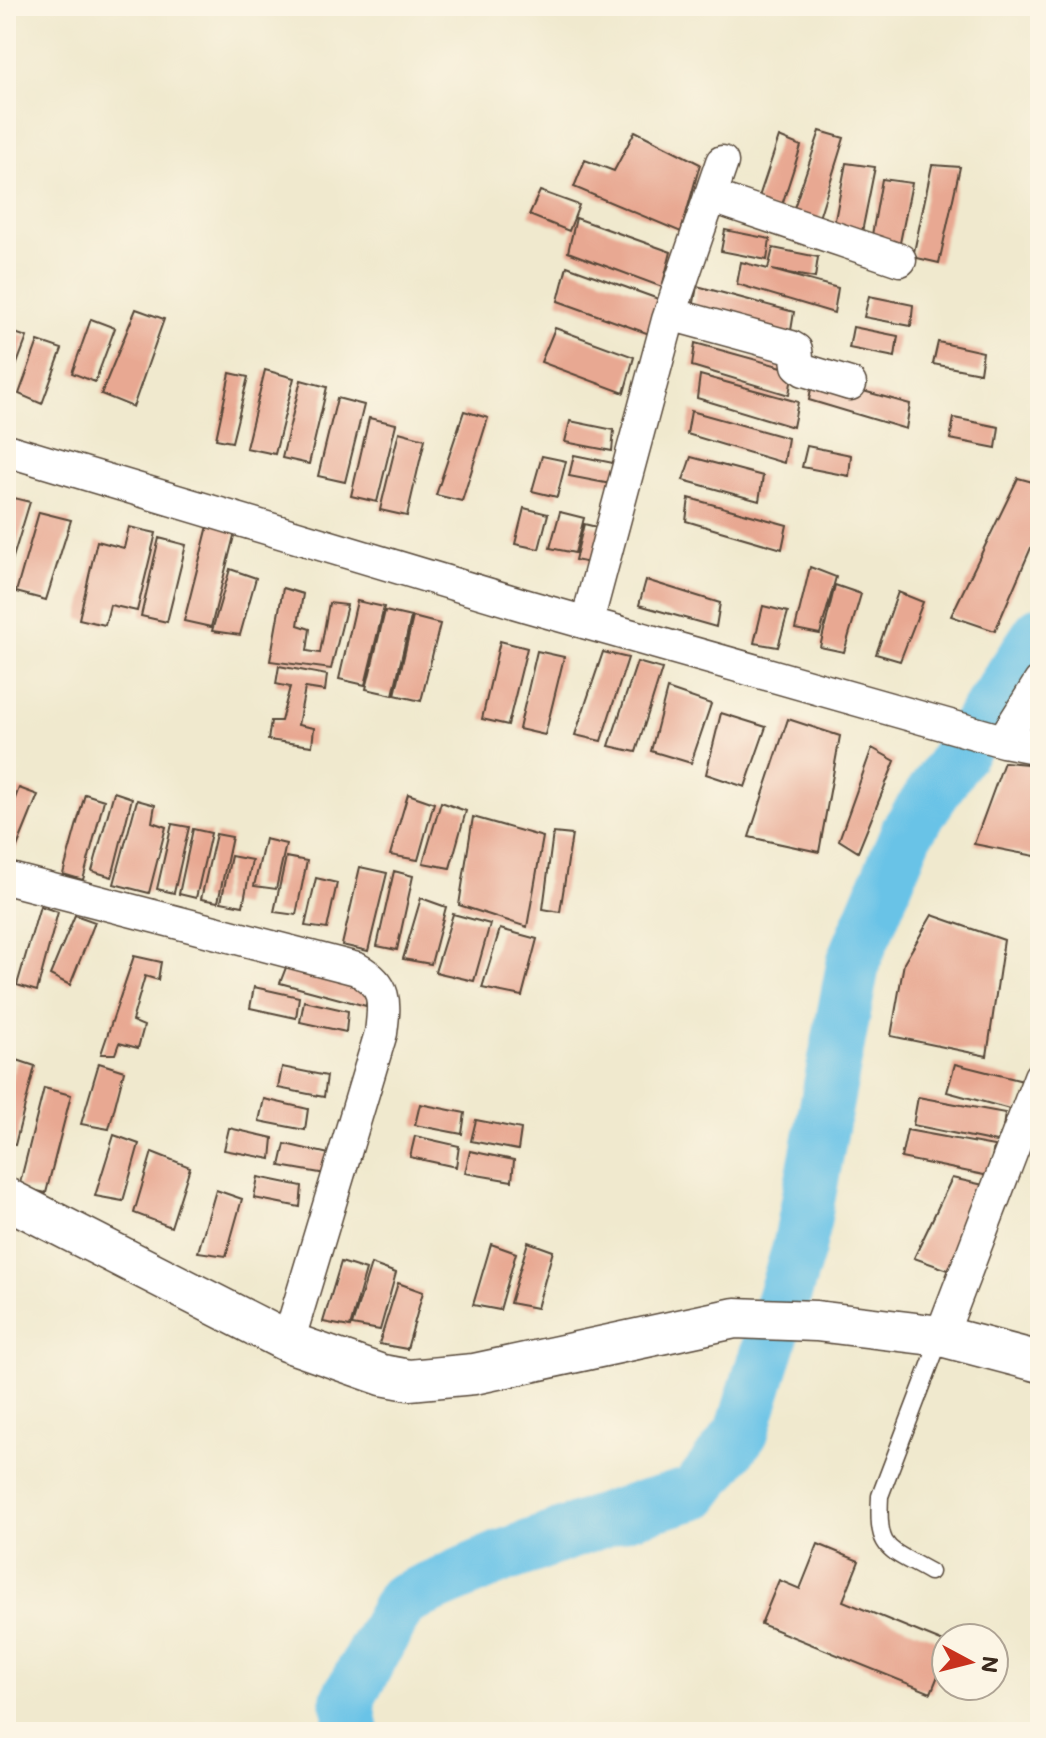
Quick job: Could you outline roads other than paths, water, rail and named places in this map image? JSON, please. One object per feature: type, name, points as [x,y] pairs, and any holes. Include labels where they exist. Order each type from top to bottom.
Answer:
[{"type":"street","points":[[587,622],[670,314],[722,162]]},
{"type":"street","points":[[710,196],[900,260]]},
{"type":"street","points":[[670,314],[791,347],[796,350],[798,365],[804,370],[850,384]]},
{"type":"street","points":[[6,450],[527,606],[998,740],[1040,748]]},
{"type":"street","points":[[998,740],[1040,682]]},
{"type":"street","points":[[6,878],[357,969],[372,977],[381,990],[384,1008],[381,1033],[288,1342]]},
{"type":"street","points":[[941,1336],[1038,1089]]},
{"type":"street","points":[[6,1198],[288,1342],[382,1375],[409,1380],[474,1374],[735,1318],[792,1319],[941,1336],[1040,1362]]},
{"type":"lane","points":[[930,1572],[886,1548],[881,1538],[880,1496],[941,1336]]},
{"type":"waterway","points":[[353,1732],[347,1700],[402,1600],[502,1557],[618,1515],[695,1493],[742,1432],[799,1248],[854,960],[908,830],[1040,633]]}]
